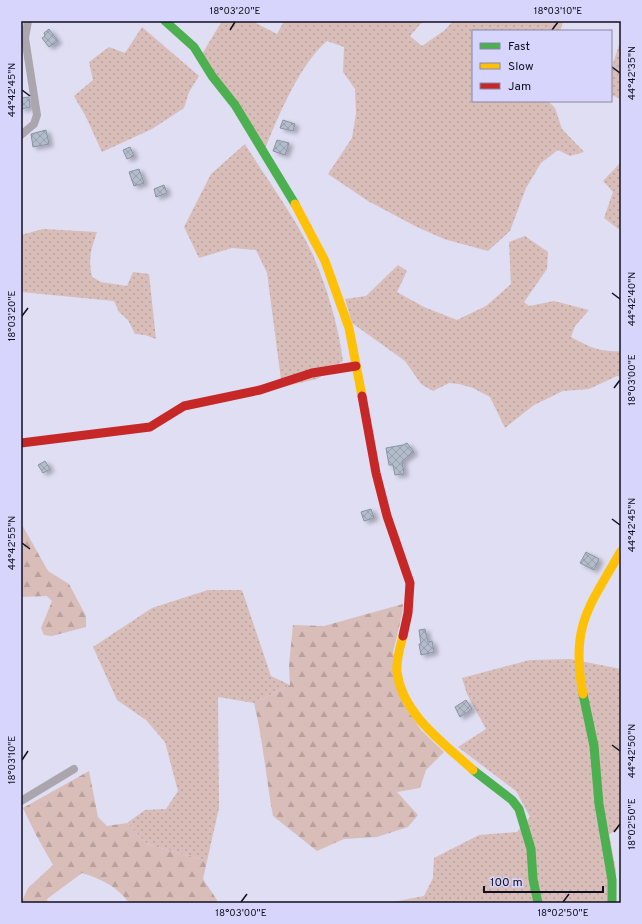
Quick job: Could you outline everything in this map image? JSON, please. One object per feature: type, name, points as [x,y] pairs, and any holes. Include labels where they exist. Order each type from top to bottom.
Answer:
[{"type":"street","points":[[21,135],[34,124],[37,115],[25,38],[28,21]]},
{"type":"street","points":[[165,21],[194,47],[212,76],[235,105],[304,220],[328,269],[348,328],[376,473],[387,516],[410,583],[408,612],[398,654],[397,671],[400,686],[405,699],[429,730],[469,766],[512,800],[519,809],[524,821],[531,849],[533,879],[538,903]]},
{"type":"street","points":[[21,443],[120,432],[150,427],[184,406],[260,390],[312,373],[356,366]]},
{"type":"street","points":[[612,903],[613,885],[599,813],[594,746],[579,674],[578,659],[582,622],[604,578],[621,551]]},
{"type":"street","points":[[21,801],[74,769]]},
{"type":"green space","points":[[222,21],[252,21],[277,34],[284,21],[423,21],[410,36],[422,46],[445,30],[453,21],[563,22],[560,30],[472,30],[472,102],[549,102],[555,108],[562,129],[584,152],[570,156],[558,150],[541,163],[526,188],[510,231],[488,251],[444,239],[417,227],[368,201],[328,174],[352,138],[356,114],[355,89],[343,72],[344,47],[327,41],[307,64],[290,92],[264,151],[199,59]]},
{"type":"green space","points":[[142,27],[199,76],[189,92],[184,108],[152,129],[102,152],[86,117],[74,96],[93,80],[89,62],[109,47],[125,53]]},
{"type":"green space","points":[[621,43],[621,99],[612,95],[612,67]]},
{"type":"green space","points":[[245,144],[289,211],[312,253],[331,306],[343,361],[317,379],[282,387],[267,273],[256,250],[232,248],[199,258],[184,227],[211,174]]},
{"type":"green space","points":[[621,162],[621,231],[604,218],[613,192],[603,181]]},
{"type":"green space","points":[[43,229],[97,232],[92,249],[90,264],[92,277],[101,282],[127,286],[133,272],[149,274],[156,339],[145,335],[135,334],[128,320],[119,312],[114,301],[21,292],[21,235]]},
{"type":"green space","points":[[525,236],[548,252],[547,269],[524,302],[529,306],[554,301],[589,310],[575,326],[571,337],[601,350],[621,351],[621,376],[617,376],[589,389],[563,391],[534,405],[505,428],[490,397],[473,388],[459,384],[449,383],[433,391],[421,384],[405,361],[352,323],[345,299],[366,296],[398,265],[407,271],[397,292],[424,307],[457,320],[486,306],[511,284],[509,242]]},
{"type":"green space","points":[[21,523],[48,571],[69,584],[86,616],[86,627],[52,636],[44,635],[41,628],[52,601],[47,596],[21,597]]},
{"type":"green space","points":[[208,590],[242,590],[271,676],[290,685],[254,703],[218,697],[219,808],[207,861],[147,844],[127,823],[145,810],[166,809],[178,791],[165,742],[146,720],[117,700],[93,647],[152,608]]},
{"type":"green space","points":[[403,604],[402,615],[393,652],[404,705],[421,730],[444,752],[426,770],[420,788],[397,792],[418,815],[408,827],[377,837],[344,839],[317,851],[273,816],[260,731],[254,703],[290,685],[289,665],[293,625],[324,626]]},
{"type":"green space","points":[[570,659],[621,669],[621,828],[609,834],[616,870],[616,903],[388,903],[424,896],[433,878],[434,858],[479,835],[517,832],[530,817],[516,791],[458,747],[486,729],[467,694],[462,678],[530,660]]},
{"type":"green space","points":[[89,771],[98,817],[107,826],[127,823],[147,844],[207,861],[203,879],[217,900],[217,903],[129,903],[119,892],[108,884],[82,873],[47,899],[48,903],[21,903],[28,888],[53,865],[23,808]]},
{"type":"building","points":[[49,29],[58,41],[49,47],[42,38],[45,36],[44,33]]},
{"type":"building","points":[[29,97],[30,107],[21,109],[21,98]]},
{"type":"building","points":[[283,120],[295,124],[293,131],[280,128]]},
{"type":"building","points":[[46,130],[49,144],[33,147],[31,134]]},
{"type":"building","points":[[277,140],[289,143],[285,155],[273,151]]},
{"type":"building","points":[[130,147],[134,156],[127,159],[123,150]]},
{"type":"building","points":[[139,169],[144,183],[134,186],[129,172]]},
{"type":"building","points":[[164,185],[167,193],[156,197],[154,189]]},
{"type":"building","points":[[407,443],[414,452],[402,461],[404,474],[395,475],[393,465],[389,465],[386,448]]},
{"type":"building","points":[[45,461],[50,469],[43,473],[38,465]]},
{"type":"building","points":[[371,509],[374,518],[364,521],[361,512]]},
{"type":"building","points":[[586,552],[599,559],[594,570],[580,563]]},
{"type":"building","points":[[425,629],[428,642],[432,641],[434,652],[421,655],[419,630]]},
{"type":"building","points":[[466,700],[472,709],[460,717],[455,707]]},
{"type":"traffic: fast","points":[[165,21],[194,47],[212,76],[235,105],[295,204]]},
{"type":"traffic: fast","points":[[583,694],[594,746],[599,804],[612,880],[612,903]]},
{"type":"traffic: fast","points":[[473,770],[512,800],[519,809],[531,849],[533,879],[538,903]]},
{"type":"traffic: slow","points":[[295,204],[325,261],[349,328],[362,396]]},
{"type":"traffic: slow","points":[[583,694],[579,651],[585,618],[591,603],[621,551]]},
{"type":"traffic: slow","points":[[403,636],[398,658],[397,672],[407,701],[426,727],[473,770]]},
{"type":"traffic: jam","points":[[21,443],[150,427],[184,406],[260,390],[312,373],[356,366]]},
{"type":"traffic: jam","points":[[362,396],[376,473],[387,516],[410,583],[408,613],[403,636]]}]
